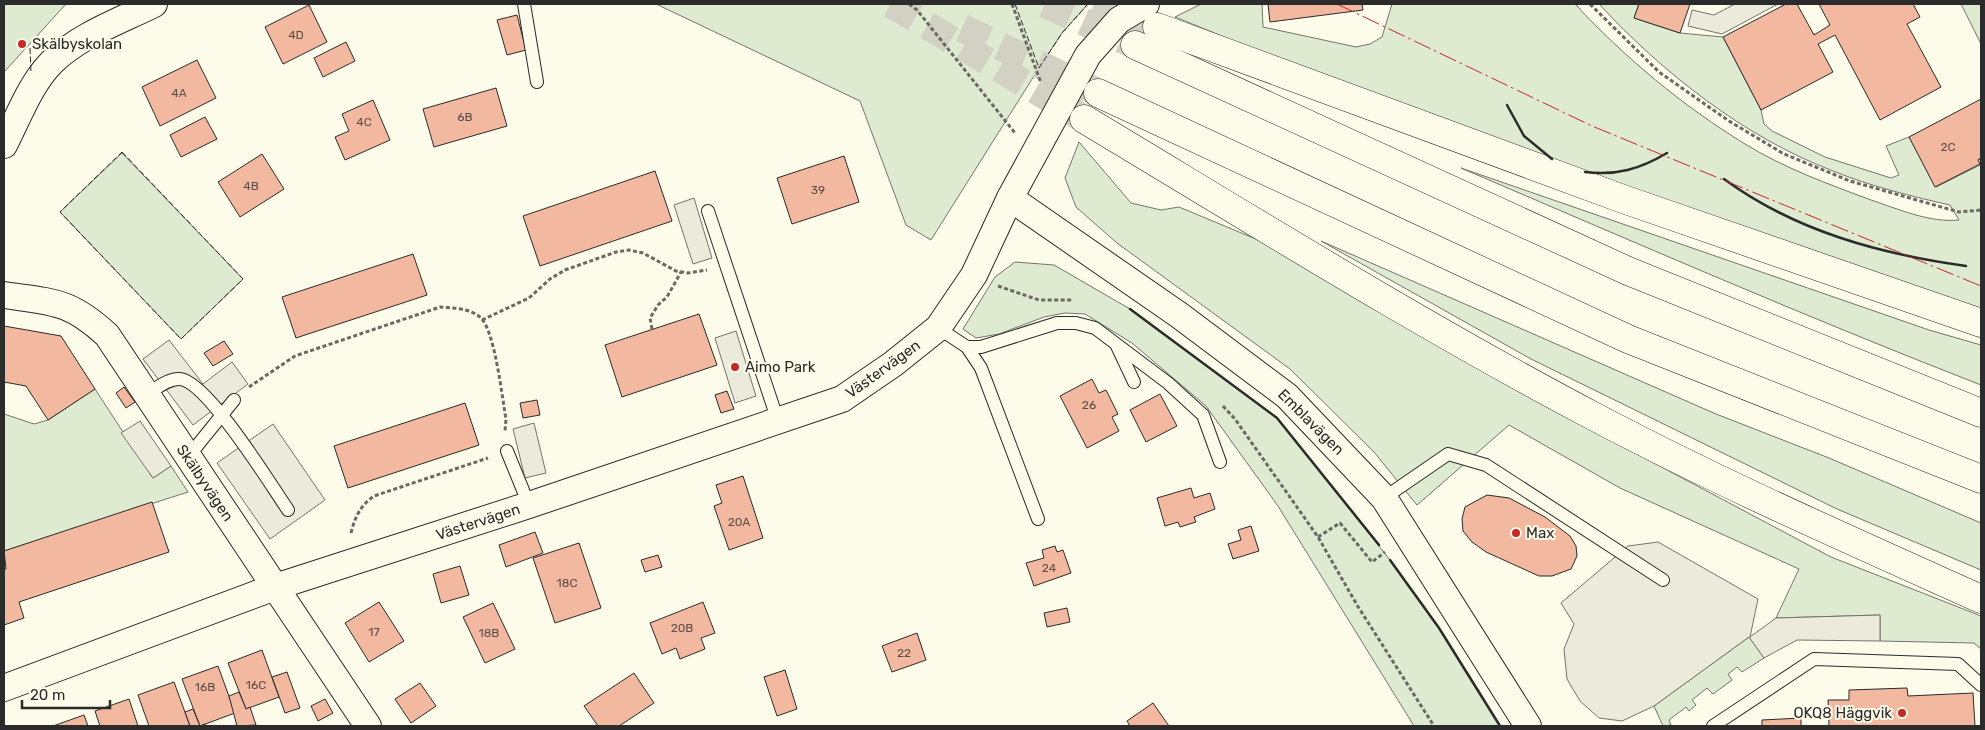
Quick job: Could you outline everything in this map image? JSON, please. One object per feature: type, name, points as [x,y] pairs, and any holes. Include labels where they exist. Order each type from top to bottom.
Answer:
[{"type":"highway","points":[[1152,16],[1632,202],[1981,324]]},
{"type":"highway","points":[[1134,45],[1628,271],[1981,413]]},
{"type":"highway","points":[[1098,93],[1628,339],[1981,479]]},
{"type":"highway","points":[[1084,119],[1386,299],[1597,418],[1811,523],[1981,599]]},
{"type":"street","points":[[4,145],[34,86],[51,63],[74,45],[154,4]]},
{"type":"street","name":"Västervägen","points":[[4,688],[275,587],[530,506],[842,399],[893,364],[938,328],[974,275],[1010,198],[1088,55],[1119,20],[1152,16]]},
{"type":"street","name":"Emblavägen","points":[[1010,198],[1179,315],[1287,396],[1384,498],[1528,726]]},
{"type":"street","name":"Skälbyvägen","points":[[4,294],[62,304],[86,316],[107,335],[368,726]]},
{"type":"lane","points":[[524,4],[538,82]]},
{"type":"lane","points":[[708,211],[725,267],[778,421]]},
{"type":"lane","points":[[967,347],[981,347],[1058,323],[1076,323],[1095,328],[1168,383],[1202,415],[1220,462]]},
{"type":"lane","points":[[938,328],[967,347],[981,368],[1038,519]]},
{"type":"lane","points":[[1116,344],[1134,382]]},
{"type":"lane","points":[[146,395],[166,382],[179,378],[189,381],[222,414],[288,510]]},
{"type":"lane","points":[[188,457],[234,400]]},
{"type":"lane","points":[[508,452],[530,506]]},
{"type":"lane","points":[[1384,498],[1448,454],[1486,465],[1664,580]]},
{"type":"lane","points":[[1714,726],[1814,659],[1958,664],[1981,685]]},
{"type":"path","points":[[909,4],[917,10],[1020,139]]},
{"type":"path","points":[[1012,4],[1044,92]]},
{"type":"path","points":[[1590,4],[1659,72],[1729,121],[1784,154],[1850,181],[1959,212],[1981,210]]},
{"type":"path","points":[[482,320],[529,298],[550,279],[565,270],[616,252],[629,250],[644,253],[681,272],[725,267]]},
{"type":"path","points":[[652,329],[650,318],[658,305],[667,297],[681,272]]},
{"type":"path","points":[[234,400],[247,388],[295,356],[440,307],[462,308],[482,320],[487,326],[493,346],[506,419],[508,452],[374,496],[363,504],[354,518],[350,541]]},
{"type":"path","points":[[1318,537],[1340,524],[1372,562],[1384,552]]},
{"type":"green space","name":"Skälbyskolan","points":[[4,4],[66,4],[4,72]]},
{"type":"green space","points":[[656,4],[1088,4],[1062,33],[931,240],[906,225],[860,101]]},
{"type":"green space","points":[[1201,4],[1262,4],[1263,27],[1356,47],[1370,44],[1382,37],[1392,4],[1575,4],[1634,62],[1677,97],[1699,114],[1760,153],[1823,182],[1903,211],[1937,219],[1959,220],[1950,205],[1861,181],[1800,157],[1768,140],[1707,101],[1650,54],[1599,4],[1639,4],[1634,18],[1680,33],[1723,37],[1761,110],[1764,124],[1772,131],[1825,157],[1891,178],[1899,175],[1886,146],[1909,137],[1936,187],[1980,165],[1978,160],[1981,159],[1981,309],[1623,199],[1175,17]]},
{"type":"green space","points":[[1961,4],[1981,4],[1981,44]]},
{"type":"green space","points":[[1079,142],[1131,203],[1161,210],[1179,207],[1263,242],[1507,385],[1831,557],[1981,616],[1981,649],[1974,643],[1880,641],[1880,615],[1776,618],[1799,569],[1620,488],[1509,425],[1417,505],[1374,452],[1290,369],[1117,243],[1076,207],[1065,178]]},
{"type":"green space","points":[[122,153],[243,279],[181,339],[60,212]]},
{"type":"green space","points":[[1461,168],[1929,330],[1981,345],[1981,385],[1785,306]]},
{"type":"green space","points":[[1321,241],[1716,414],[1829,458],[1981,523],[1981,570],[1837,509],[1531,359]]},
{"type":"green space","points":[[1015,262],[1054,265],[1130,309],[1277,418],[1390,560],[1439,628],[1500,726],[1414,726],[1278,506],[1206,406],[1132,343],[1085,314],[1065,313],[1044,317],[999,334],[976,338],[963,329],[995,277]]},
{"type":"green space","points":[[95,389],[153,478],[171,466],[188,492],[4,551],[4,414],[34,424],[48,420]]},
{"type":"green space","points":[[1749,637],[1764,658],[1742,672],[1737,667],[1728,674],[1732,680],[1713,694],[1707,688],[1692,700],[1696,705],[1689,711],[1686,707],[1669,720],[1671,725],[1663,726],[1654,706]]},
{"type":"shaded area","points":[[1735,4],[1778,4],[1722,34],[1688,26],[1692,10],[1714,15]]},
{"type":"shaded area","points":[[694,198],[712,258],[693,264],[674,205]]},
{"type":"shaded area","name":"Aimo Park","points":[[736,331],[756,396],[735,403],[715,338]]},
{"type":"shaded area","points":[[169,340],[203,384],[232,362],[248,384],[193,425],[143,359]]},
{"type":"shaded area","points":[[140,421],[171,466],[153,478],[121,433]]},
{"type":"shaded area","points":[[534,423],[546,473],[525,478],[513,429]]},
{"type":"shaded area","points":[[273,424],[325,500],[270,539],[217,463]]},
{"type":"shaded area","points":[[1658,542],[1758,599],[1750,637],[1776,618],[1880,615],[1880,641],[1797,640],[1764,658],[1749,637],[1654,706],[1622,721],[1599,718],[1580,701],[1567,679],[1564,649],[1574,624],[1561,603],[1628,546]]},
{"type":"building","points":[[1268,4],[1362,4],[1363,10],[1270,22]]},
{"type":"building","points":[[1639,4],[1690,4],[1680,33],[1634,18]]},
{"type":"building","points":[[1786,4],[1797,4],[1814,35],[1830,25],[1819,4],[1913,4],[1920,17],[1907,24],[1941,87],[1880,120],[1835,35],[1818,44],[1833,72],[1761,110],[1723,37]]},
{"type":"building","points":[[309,5],[327,42],[283,64],[265,27]]},
{"type":"building","points":[[517,15],[526,50],[507,55],[497,20]]},
{"type":"building","points":[[346,42],[355,61],[323,77],[314,58]]},
{"type":"building","points":[[197,60],[216,98],[160,126],[142,87]]},
{"type":"building","points":[[496,88],[507,126],[434,147],[423,109]]},
{"type":"building","points":[[1981,99],[1981,158],[1978,160],[1980,164],[1935,187],[1909,137]]},
{"type":"building","points":[[373,100],[390,140],[345,160],[335,137],[349,131],[342,114]]},
{"type":"building","points":[[205,117],[217,139],[181,157],[170,135]]},
{"type":"building","points":[[262,154],[284,189],[240,217],[218,182]]},
{"type":"building","points":[[844,156],[859,202],[792,224],[777,178]]},
{"type":"building","points":[[655,171],[672,221],[540,266],[523,216]]},
{"type":"building","points":[[413,254],[427,295],[296,338],[282,297]]},
{"type":"building","points":[[699,314],[717,365],[622,397],[605,345]]},
{"type":"building","points":[[4,326],[61,336],[95,389],[48,420],[26,386],[4,382]]},
{"type":"building","points":[[224,341],[233,354],[213,366],[204,353]]},
{"type":"building","points":[[1092,379],[1099,393],[1106,390],[1118,414],[1112,417],[1119,431],[1087,448],[1060,396]]},
{"type":"building","points":[[124,387],[135,402],[126,408],[116,393]]},
{"type":"building","points":[[727,391],[734,409],[721,413],[715,395]]},
{"type":"building","points":[[1160,394],[1177,426],[1146,442],[1130,410]]},
{"type":"building","points":[[537,400],[540,415],[523,418],[520,403]]},
{"type":"building","points":[[465,403],[479,445],[348,488],[334,446]]},
{"type":"building","points":[[743,476],[763,538],[729,550],[714,506],[722,503],[716,485]]},
{"type":"building","points":[[1191,488],[1194,498],[1210,493],[1215,509],[1194,517],[1196,522],[1180,527],[1178,522],[1165,526],[1157,498]]},
{"type":"building","name":"Max","points":[[1487,495],[1509,498],[1545,517],[1570,536],[1576,546],[1577,556],[1571,569],[1552,576],[1539,576],[1486,552],[1472,542],[1463,531],[1462,519],[1465,507]]},
{"type":"building","points":[[152,502],[169,552],[19,602],[24,618],[4,625],[4,569],[6,569],[4,551]]},
{"type":"building","points":[[1251,526],[1259,551],[1233,559],[1228,544],[1241,540],[1238,530]]},
{"type":"building","points":[[535,532],[543,553],[506,567],[499,545]]},
{"type":"building","points":[[579,543],[601,608],[555,623],[533,558]]},
{"type":"building","points":[[1055,546],[1057,552],[1063,550],[1071,573],[1034,586],[1026,563],[1044,558],[1042,550]]},
{"type":"building","points":[[658,555],[662,567],[645,572],[641,560]]},
{"type":"building","points":[[460,566],[469,595],[441,603],[433,574]]},
{"type":"building","points":[[379,602],[404,641],[369,662],[345,623]]},
{"type":"building","points":[[703,602],[715,633],[701,638],[705,649],[680,659],[676,648],[662,654],[650,623]]},
{"type":"building","points":[[493,603],[515,649],[485,663],[463,617]]},
{"type":"building","points":[[1067,608],[1070,622],[1047,627],[1044,613]]},
{"type":"building","points":[[917,633],[926,660],[892,672],[882,646]]},
{"type":"building","points":[[262,650],[279,697],[246,709],[228,663]]},
{"type":"building","points":[[218,666],[235,713],[200,726],[182,679]]},
{"type":"building","points":[[785,670],[797,709],[777,716],[764,677]]},
{"type":"building","points":[[287,672],[300,708],[285,713],[272,677]]},
{"type":"building","points":[[634,673],[654,703],[619,726],[598,726],[584,706]]},
{"type":"building","points":[[174,682],[190,726],[149,726],[138,695]]},
{"type":"building","points":[[420,683],[436,706],[411,723],[395,699]]},
{"type":"building","name":"OKQ8 Häggvik","points":[[1907,688],[1908,696],[1973,693],[1975,726],[1829,726],[1828,700],[1849,700],[1849,690]]},
{"type":"building","points":[[239,692],[246,709],[250,707],[256,725],[237,726],[229,696]]},
{"type":"building","points":[[129,699],[138,726],[100,726],[95,711]]},
{"type":"building","points":[[325,699],[333,713],[318,721],[311,706]]},
{"type":"building","points":[[1153,703],[1169,726],[1130,726],[1127,721]]},
{"type":"building","points":[[193,709],[200,726],[190,726],[185,712]]},
{"type":"building","points":[[84,715],[88,726],[53,726]]},
{"type":"building","name":"OKQ8 Häggvik","points":[[1801,718],[1801,726],[1762,726],[1762,720]]},
{"type":"tunnel","points":[[891,4],[1081,117]]},
{"type":"tunnel","points":[[1045,4],[1135,45]]},
{"type":"tunnel","points":[[1094,4],[1157,27]]},
{"type":"tunnel","points":[[962,28],[1095,91]]},
{"type":"fence","points":[[1015,4],[1039,68],[1062,33],[1088,4]]},
{"type":"fence","points":[[30,48],[31,73]]},
{"type":"fence","points":[[122,152],[243,279],[181,339],[60,212],[122,152]]},
{"type":"wall","points":[[1507,105],[1524,136],[1552,159]]},
{"type":"wall","points":[[1585,172],[1607,173],[1628,170],[1667,153]]},
{"type":"wall","points":[[1724,179],[1780,213],[1839,238],[1902,255],[1966,266]]},
{"type":"wall","points":[[1130,309],[1277,418],[1379,545]]},
{"type":"wall","points":[[1390,560],[1439,628],[1500,726]]},
{"type":"power","points":[[1337,4],[1592,126],[1981,286]]},
{"type":"place","name":"Skälbyskolan","points":[[22,44]]},
{"type":"place","name":"Aimo Park","points":[[735,367]]},
{"type":"place","name":"Max","points":[[1516,533]]},
{"type":"place","name":"OKQ8 Häggvik","points":[[1902,713]]}]
